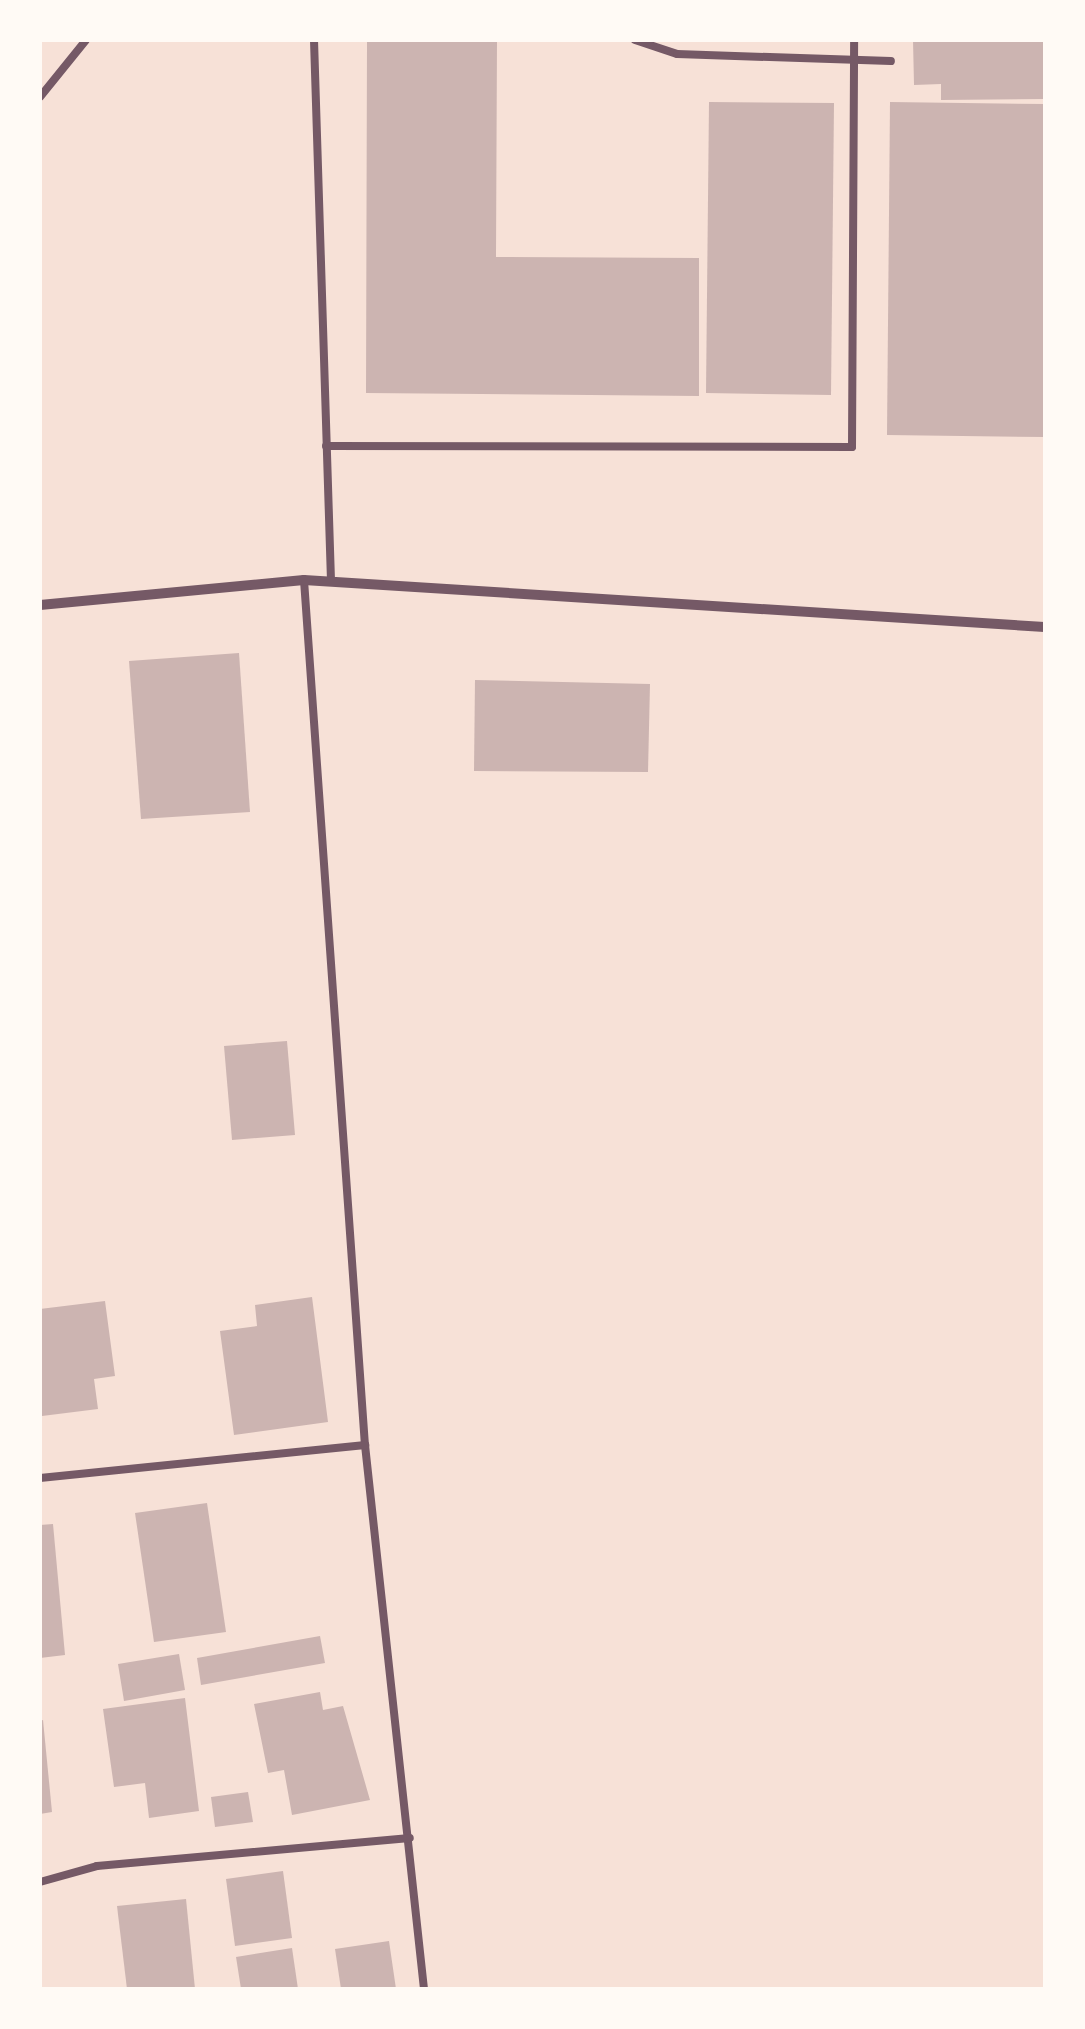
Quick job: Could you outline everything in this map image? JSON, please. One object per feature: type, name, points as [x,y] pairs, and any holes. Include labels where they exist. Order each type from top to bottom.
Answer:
[{"type":"street","points":[[40,605],[304,580],[1045,627]]},
{"type":"lane","points":[[40,97],[86,40]]},
{"type":"lane","points":[[314,40],[331,582]]},
{"type":"lane","points":[[635,40],[678,54],[891,61]]},
{"type":"lane","points":[[326,446],[852,447],[854,40]]},
{"type":"lane","points":[[304,580],[365,1445],[424,1989]]},
{"type":"lane","points":[[40,1478],[365,1445]]},
{"type":"lane","points":[[40,1882],[96,1866],[410,1838]]},
{"type":"building","points":[[367,40],[497,40],[496,257],[699,258],[699,396],[366,393]]},
{"type":"building","points":[[913,40],[1045,40],[1045,99],[941,100],[941,84],[914,85]]},
{"type":"building","points":[[709,102],[834,103],[831,395],[706,393]]},
{"type":"building","points":[[890,102],[1045,104],[1045,437],[887,435]]},
{"type":"building","points":[[239,653],[250,812],[141,819],[129,661]]},
{"type":"building","points":[[475,680],[650,684],[648,772],[474,771]]},
{"type":"building","points":[[287,1041],[295,1135],[232,1140],[224,1046]]},
{"type":"building","points":[[312,1297],[328,1422],[234,1435],[220,1331],[257,1326],[255,1305]]},
{"type":"building","points":[[105,1301],[115,1376],[94,1379],[98,1409],[42,1416],[40,1309]]},
{"type":"building","points":[[207,1503],[226,1632],[154,1642],[135,1513]]},
{"type":"building","points":[[53,1524],[65,1655],[40,1658],[40,1525]]},
{"type":"building","points":[[320,1636],[325,1663],[201,1685],[197,1658]]},
{"type":"building","points":[[179,1654],[185,1690],[124,1701],[118,1664]]},
{"type":"building","points":[[320,1692],[323,1710],[343,1706],[370,1800],[292,1815],[284,1770],[268,1773],[254,1704]]},
{"type":"building","points":[[185,1698],[199,1811],[149,1818],[145,1783],[114,1787],[103,1709]]},
{"type":"building","points":[[43,1720],[52,1812],[40,1814],[40,1721]]},
{"type":"building","points":[[248,1792],[253,1822],[215,1827],[211,1797]]},
{"type":"building","points":[[283,1871],[292,1938],[235,1946],[226,1879]]},
{"type":"building","points":[[186,1899],[195,1989],[127,1989],[117,1906]]},
{"type":"building","points":[[389,1941],[396,1989],[341,1989],[335,1949]]},
{"type":"building","points":[[292,1948],[298,1989],[241,1989],[236,1957]]}]
